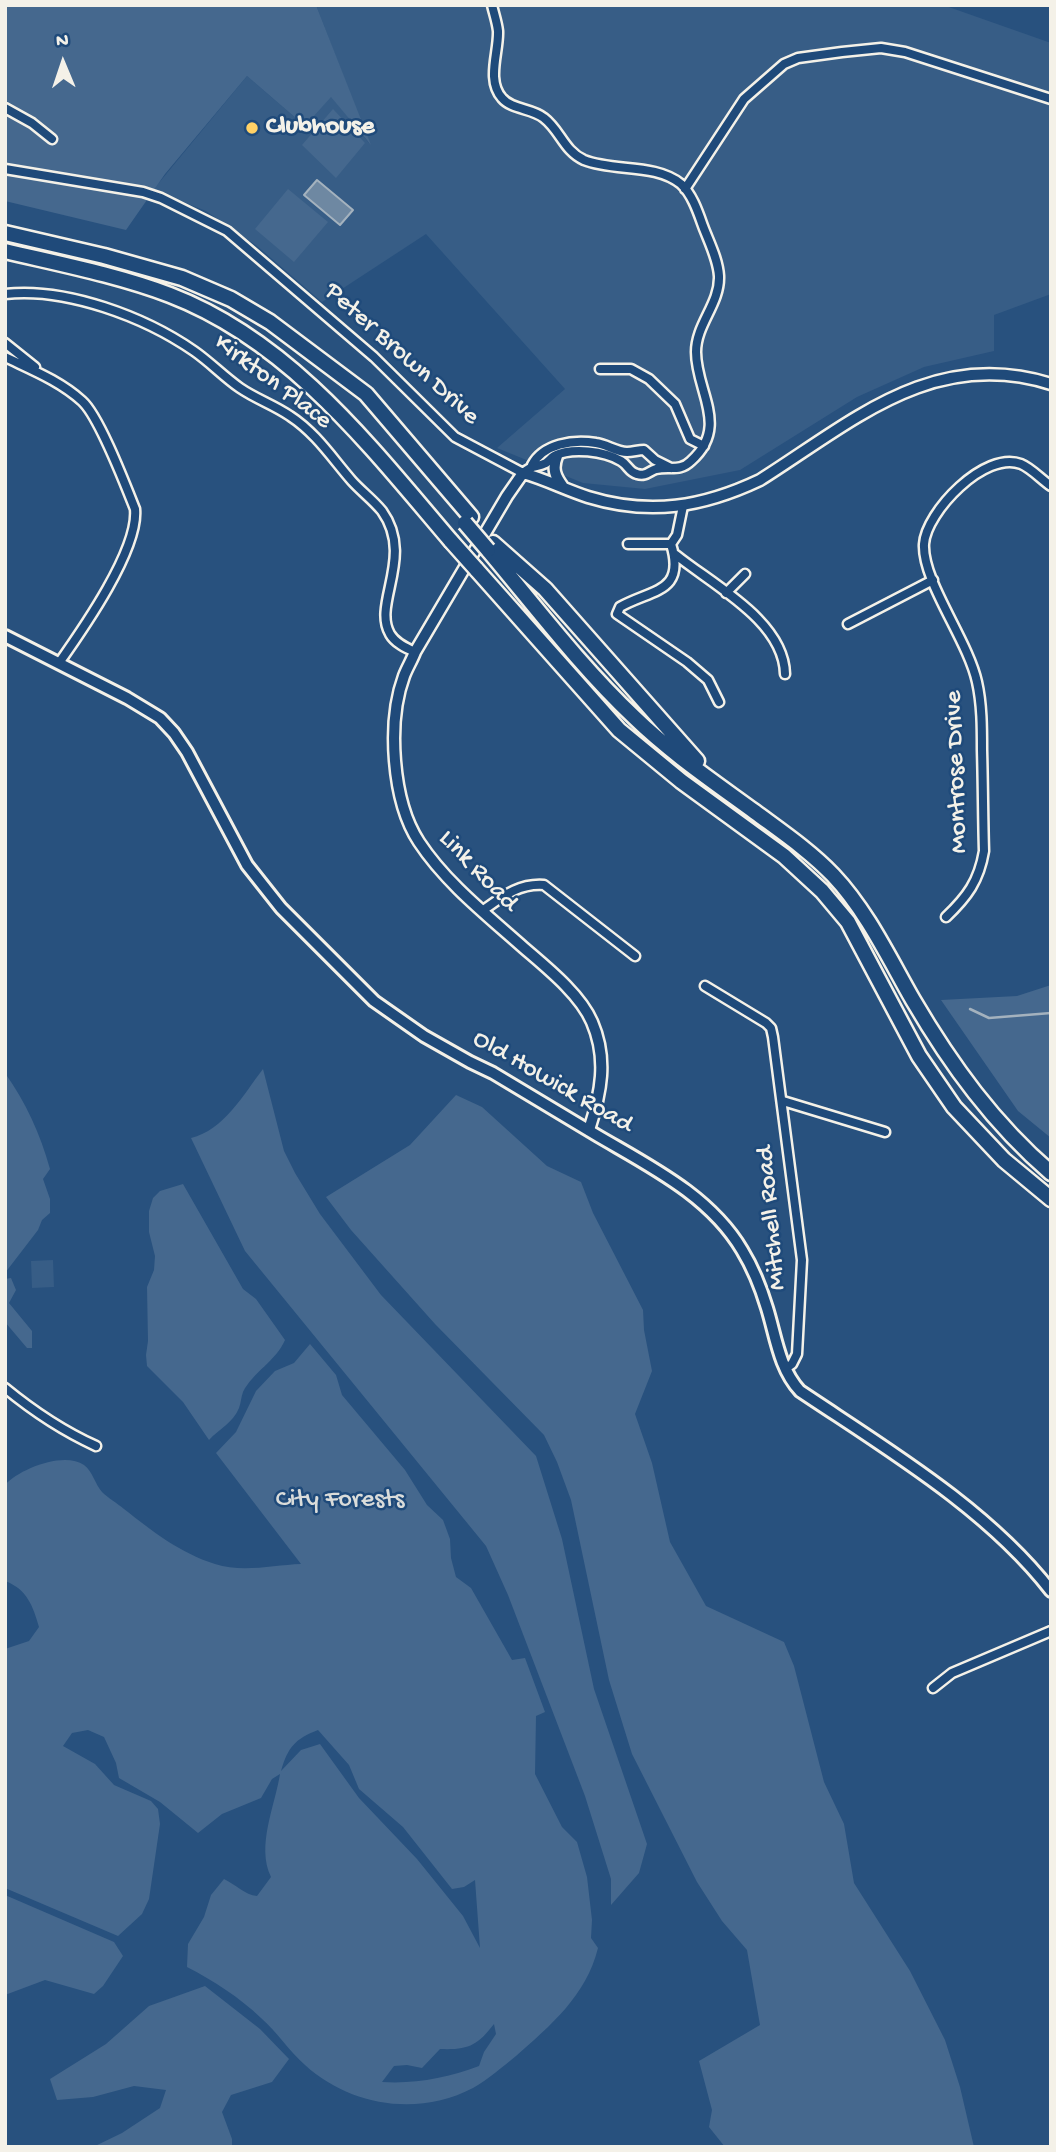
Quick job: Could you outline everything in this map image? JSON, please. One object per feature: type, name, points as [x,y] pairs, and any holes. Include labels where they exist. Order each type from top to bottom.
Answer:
[{"type":"highway","points":[[5,233],[104,256],[182,278],[231,299],[271,322],[317,356],[360,396],[491,546],[577,657],[634,717],[694,767],[795,841],[834,876],[888,953],[913,1000],[972,1091],[1022,1148],[1051,1173]]},
{"type":"highway","points":[[5,251],[98,273],[170,296],[219,319],[258,342],[298,374],[346,418],[619,730],[681,781],[784,856],[822,891],[848,922],[919,1056],[954,1107],[1004,1160],[1051,1199]]},
{"type":"main road","name":"Old Howick Road","points":[[5,636],[147,709],[167,725],[187,752],[225,827],[255,875],[281,908],[374,1001],[434,1041],[589,1130],[701,1201],[730,1231],[751,1266],[767,1307],[785,1370],[800,1391],[946,1491],[1020,1557],[1051,1591]]},
{"type":"street","points":[[492,5],[498,34],[494,72],[499,96],[513,106],[544,117],[571,152],[583,159],[666,175],[685,189],[700,217],[719,272],[716,298],[699,337],[696,352],[711,427],[704,446],[689,463],[674,469],[654,469],[646,475],[639,475],[631,472],[620,460],[593,452],[557,456],[544,464],[532,465]]},
{"type":"street","points":[[685,189],[744,99],[784,64],[798,58],[881,48],[905,52],[1051,99]]},
{"type":"street","points":[[5,108],[32,122],[52,139]]},
{"type":"street","name":"Peter Brown Drive","points":[[5,169],[143,192],[161,198],[227,231],[374,358],[455,437],[523,473],[618,504],[653,508],[683,506],[740,489],[760,480],[880,402],[917,387],[966,376],[1018,377],[1051,384]]},
{"type":"street","name":"Kirkton Place","points":[[5,294],[26,292],[129,314],[195,351],[239,387],[279,409],[311,432],[353,482],[381,510],[394,534],[395,565],[386,619],[390,634],[404,647],[415,652]]},
{"type":"street","points":[[5,343],[83,402],[135,509],[136,520],[128,546],[102,595],[59,663]]},
{"type":"street","points":[[5,357],[52,379]]},
{"type":"street","points":[[600,369],[631,369],[649,379],[675,404],[690,439],[704,446]]},
{"type":"street","points":[[523,473],[545,450],[580,441],[595,442],[625,452],[644,450],[655,460],[674,469]]},
{"type":"street","points":[[557,456],[554,473],[563,487]]},
{"type":"street","name":"Montrose Drive","points":[[946,917],[965,899],[976,882],[984,851],[980,696],[974,668],[924,560],[924,541],[927,530],[953,491],[984,467],[1005,462],[1021,464],[1051,486]]},
{"type":"street","name":"Link Road","points":[[523,473],[415,652],[404,677],[393,757],[402,799],[418,840],[443,873],[561,981],[591,1020],[601,1055],[602,1079],[601,1092],[589,1130]]},
{"type":"street","points":[[671,544],[677,535],[683,506]]},
{"type":"street","points":[[628,544],[671,544]]},
{"type":"street","points":[[671,544],[676,555],[726,593],[772,634],[781,649],[785,674]]},
{"type":"street","points":[[676,555],[669,582],[656,592],[620,607],[617,614],[676,654],[708,680],[719,702]]},
{"type":"street","points":[[726,593],[745,574]]},
{"type":"street","points":[[848,624],[933,580]]},
{"type":"street","points":[[482,911],[519,887],[544,885],[635,956]]},
{"type":"street","name":"Mitchell Road","points":[[705,986],[771,1028],[800,1233],[803,1277],[797,1354],[785,1370]]},
{"type":"street","points":[[783,1101],[885,1132]]},
{"type":"street","points":[[5,1388],[44,1417],[96,1446]]},
{"type":"street","points":[[933,1688],[952,1673],[1051,1631]]},
{"type":"shaded area","points":[[316,5],[943,5],[1051,43],[1051,294],[994,315],[994,351],[924,367],[857,397],[740,470],[645,489],[583,483],[497,448],[565,389],[426,234],[322,302],[257,246],[206,211],[153,190],[247,76],[305,126],[331,96],[369,143]]},
{"type":"shaded area","points":[[317,180],[353,210],[340,225],[304,195]]},
{"type":"shaded area","points":[[53,1260],[54,1287],[32,1288],[31,1261]]},
{"type":"green space","points":[[5,5],[316,5],[371,145],[331,97],[305,126],[247,76],[165,174],[126,230],[5,201]]},
{"type":"green space","points":[[333,109],[365,143],[336,178],[302,145]]},
{"type":"green space","points":[[288,189],[328,222],[294,262],[255,229]]},
{"type":"green space","points":[[1051,985],[1051,1138],[1018,1111],[941,1000],[1017,996]]},
{"type":"green space","points":[[263,1069],[284,1151],[320,1214],[381,1295],[536,1456],[562,1539],[594,1689],[647,1844],[639,1873],[611,1905],[611,1879],[585,1796],[508,1595],[486,1546],[245,1251],[191,1138],[203,1134],[223,1120]]},
{"type":"green space","points":[[5,1073],[26,1107],[46,1156],[50,1169],[43,1179],[50,1199],[50,1213],[42,1220],[38,1230],[5,1273]]},
{"type":"green space","points":[[456,1095],[482,1107],[547,1166],[581,1182],[593,1213],[643,1310],[652,1371],[635,1414],[652,1463],[670,1542],[706,1606],[784,1642],[794,1666],[824,1782],[844,1824],[854,1883],[910,1971],[945,2040],[960,2087],[974,2147],[725,2147],[709,2127],[712,2110],[699,2061],[760,2025],[747,1950],[722,1921],[697,1882],[632,1754],[609,1680],[571,1500],[557,1462],[544,1435],[435,1324],[351,1230],[326,1197],[410,1145]]},
{"type":"green space","name":"City Forests","points":[[183,1184],[243,1289],[256,1299],[285,1340],[276,1354],[247,1385],[233,1418],[209,1440],[183,1402],[147,1366],[147,1287],[154,1270],[155,1256],[149,1232],[149,1211],[153,1198],[160,1191]]},
{"type":"green space","points":[[11,1278],[16,1290],[9,1303],[32,1331],[32,1348],[27,1348],[5,1322],[5,1279]]},
{"type":"green space","points":[[310,1344],[336,1375],[342,1395],[405,1470],[427,1505],[443,1520],[450,1539],[456,1577],[471,1588],[512,1660],[525,1658],[545,1712],[536,1716],[535,1774],[562,1827],[577,1842],[587,1877],[592,1920],[591,1938],[598,1948],[585,1981],[576,1995],[542,2033],[490,2077],[452,2097],[430,2102],[385,2103],[342,2090],[305,2065],[267,2023],[244,2003],[187,1967],[188,1944],[204,1917],[211,1895],[224,1879],[244,1892],[257,1896],[271,1877],[265,1852],[266,1839],[280,1774],[272,1779],[261,1798],[222,1814],[198,1833],[160,1802],[119,1778],[116,1763],[104,1737],[88,1730],[72,1733],[63,1746],[95,1764],[114,1785],[151,1801],[158,1809],[160,1824],[149,1899],[142,1914],[118,1936],[5,1888],[5,1649],[29,1641],[39,1627],[28,1599],[13,1584],[5,1581],[5,1485],[20,1473],[42,1464],[75,1461],[87,1468],[107,1496],[156,1533],[190,1554],[215,1564],[236,1568],[301,1564],[216,1453],[236,1432],[256,1391],[275,1371],[294,1363]],"holes":[[[318,1730],[349,1765],[359,1789],[403,1827],[452,1889],[464,1887],[475,1880],[480,1948],[463,1916],[417,1859],[359,1798],[320,1744],[301,1750],[281,1771],[286,1756],[294,1745]],[[494,2024],[496,2034],[484,2052],[479,2066],[431,2079],[382,2082],[394,2066],[422,2068],[440,2049],[458,2049],[471,2045]]]},
{"type":"green space","points":[[5,1895],[114,1942],[123,1956],[103,1986],[94,1994],[45,1980],[5,1995]]},
{"type":"green space","points":[[205,1986],[260,2029],[289,2059],[272,2082],[231,2095],[222,2112],[232,2139],[232,2147],[93,2147],[122,2133],[160,2108],[166,2090],[134,2086],[93,2097],[57,2100],[50,2079],[106,2044],[149,2006]]},
{"type":"waterway","points":[[970,1009],[989,1018],[1051,1013]]},
{"type":"place","name":"Clubhouse","points":[[252,128]]}]
